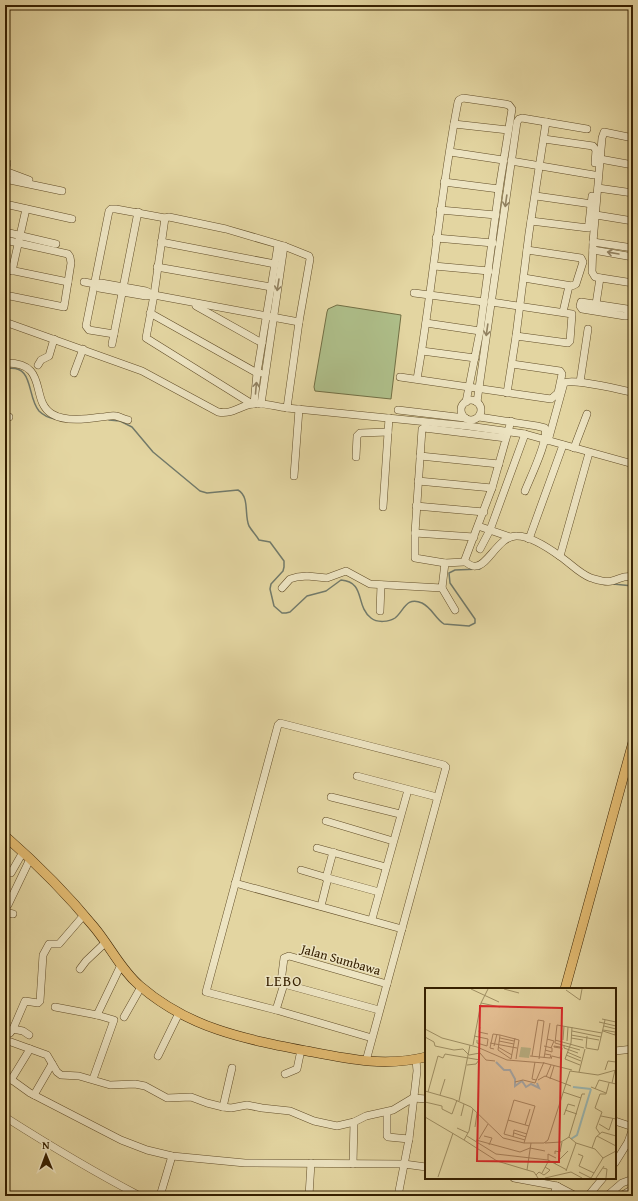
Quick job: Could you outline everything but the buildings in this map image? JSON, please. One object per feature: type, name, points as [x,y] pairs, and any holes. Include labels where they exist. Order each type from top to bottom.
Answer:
[{"type":"main road","points":[[565,988],[633,742]]},
{"type":"main road","points":[[7,841],[23,852],[48,875],[84,915],[121,965],[141,987],[179,1013],[203,1025],[229,1034],[301,1050],[384,1063],[416,1060],[425,1057]]},
{"type":"street","points":[[5,16],[7,5]]},
{"type":"street","points":[[5,322],[142,371],[224,414],[233,412],[241,407],[256,404],[389,418],[467,422],[476,419],[479,416],[481,409],[477,402],[490,287],[512,161],[509,148],[508,130],[512,109],[509,106],[463,98],[458,102],[444,182],[436,238],[434,266],[417,379]]},
{"type":"street","points":[[490,287],[489,271],[503,160],[509,148],[518,120],[522,118],[587,129]]},
{"type":"street","points":[[506,393],[512,364],[546,122]]},
{"type":"street","points":[[454,124],[508,130]]},
{"type":"street","points":[[633,138],[604,132],[602,138],[593,242],[593,275],[600,278],[633,283]]},
{"type":"street","points":[[532,221],[588,228],[590,223],[596,150],[593,146],[544,138]]},
{"type":"street","points":[[450,152],[503,160]]},
{"type":"street","points":[[600,158],[633,165]]},
{"type":"street","points":[[512,161],[594,175]]},
{"type":"street","points":[[7,163],[5,172],[48,188]]},
{"type":"street","points":[[501,176],[509,177]]},
{"type":"street","points":[[5,179],[62,191]]},
{"type":"street","points":[[444,182],[499,189]]},
{"type":"street","points":[[598,188],[633,193]]},
{"type":"street","points":[[536,196],[592,204]]},
{"type":"street","points":[[5,204],[72,219]]},
{"type":"street","points":[[26,209],[19,239],[9,270],[68,282]]},
{"type":"street","points":[[114,334],[87,329],[109,211],[111,209],[138,212],[165,218],[169,217],[226,228],[307,254],[310,258],[287,408]]},
{"type":"street","points":[[440,210],[496,215]]},
{"type":"street","points":[[112,344],[138,212]]},
{"type":"street","points":[[596,215],[633,221]]},
{"type":"street","points":[[165,218],[154,295],[145,336],[147,340],[256,404]]},
{"type":"street","points":[[5,232],[19,239],[68,254],[70,257],[64,307],[5,295]]},
{"type":"street","points":[[436,238],[493,243]]},
{"type":"street","points":[[5,240],[19,239],[56,244]]},
{"type":"street","points":[[161,242],[275,264]]},
{"type":"street","points":[[593,242],[633,248]]},
{"type":"street","points":[[256,404],[265,374],[271,287],[275,264],[281,246]]},
{"type":"street","points":[[256,404],[257,373],[262,343],[270,317],[281,246]]},
{"type":"street","points":[[524,278],[569,286],[576,284],[583,262],[581,258],[527,250]]},
{"type":"street","points":[[593,250],[633,257]]},
{"type":"street","points":[[434,266],[489,271]]},
{"type":"street","points":[[157,267],[271,287]]},
{"type":"street","points":[[596,304],[600,278]]},
{"type":"street","points":[[84,282],[95,284],[101,283],[123,289],[146,290],[154,295],[191,303],[299,322]]},
{"type":"street","points":[[563,312],[569,286]]},
{"type":"street","points":[[414,293],[572,314],[570,341],[568,343],[516,336]]},
{"type":"street","points":[[467,422],[462,415],[461,408],[466,402],[470,387],[480,331],[488,302]]},
{"type":"street","points":[[582,302],[596,304],[627,309],[629,311],[627,316],[625,316],[582,309],[580,306],[582,302]]},
{"type":"street","points":[[191,303],[262,343]]},
{"type":"street","points":[[150,313],[257,373],[265,374]]},
{"type":"street","points":[[426,323],[480,331]]},
{"type":"street","points":[[580,382],[588,329]]},
{"type":"street","points":[[38,365],[41,360],[49,356],[54,339]]},
{"type":"street","points":[[74,373],[83,349]]},
{"type":"street","points":[[422,351],[475,358]]},
{"type":"street","points":[[5,363],[21,366],[32,371],[46,408],[51,413],[59,417],[78,418],[115,416],[128,420]]},
{"type":"street","points":[[400,377],[552,399],[558,393],[562,374],[560,371],[512,364]]},
{"type":"street","points":[[525,491],[547,441],[564,383],[568,381],[580,382],[632,392],[633,382]]},
{"type":"street","points":[[466,402],[470,400],[477,402]]},
{"type":"street","points":[[294,476],[299,409]]},
{"type":"street","points":[[398,410],[467,422],[507,435]]},
{"type":"street","points":[[405,419],[406,411]]},
{"type":"street","points":[[574,448],[587,414]]},
{"type":"street","points":[[479,416],[545,428],[547,441]]},
{"type":"street","points":[[383,507],[389,418]]},
{"type":"street","points":[[511,422],[507,435],[492,488],[484,512],[464,562],[445,563],[415,558],[416,506],[422,431],[424,428],[507,435],[525,434],[563,446],[633,464]]},
{"type":"street","points":[[356,457],[357,436],[360,433],[388,432]]},
{"type":"street","points":[[480,549],[490,530],[525,434]]},
{"type":"street","points":[[529,539],[563,446]]},
{"type":"street","points":[[560,556],[589,453]]},
{"type":"street","points":[[420,456],[499,464]]},
{"type":"street","points":[[418,481],[492,488]]},
{"type":"street","points":[[416,506],[484,512]]},
{"type":"street","points":[[481,527],[510,537],[516,536],[529,539],[542,545],[591,578],[607,582],[627,576],[633,577]]},
{"type":"street","points":[[415,533],[474,537]]},
{"type":"street","points":[[467,563],[473,566],[482,564],[495,549],[510,537]]},
{"type":"street","points":[[445,563],[442,588],[455,610]]},
{"type":"street","points":[[282,588],[290,579],[297,577],[307,576],[327,578],[346,571],[370,584],[442,588]]},
{"type":"street","points":[[380,611],[381,585]]},
{"type":"street","points":[[366,1061],[446,767],[444,765],[280,723],[278,725],[206,992],[276,1010],[372,1038]]},
{"type":"street","points":[[357,776],[437,797]]},
{"type":"street","points":[[372,920],[400,814],[408,790]]},
{"type":"street","points":[[331,797],[400,814]]},
{"type":"street","points":[[326,821],[393,842]]},
{"type":"street","points":[[318,848],[386,867]]},
{"type":"street","points":[[5,872],[11,874],[23,852]]},
{"type":"street","points":[[321,906],[333,852]]},
{"type":"street","points":[[13,914],[7,909],[30,859]]},
{"type":"street","points":[[301,870],[379,892]]},
{"type":"street","points":[[235,883],[402,929]]},
{"type":"street","points":[[5,1035],[10,1033],[13,1029],[25,1000],[36,1002],[40,1001],[43,955],[49,944],[59,944],[84,915]]},
{"type":"street","points":[[80,970],[86,960],[105,943]]},
{"type":"street","name":"Jalan Sumbawa","points":[[284,984],[281,982],[284,958],[289,956],[387,984]]},
{"type":"street","points":[[97,1015],[121,965]]},
{"type":"street","points":[[276,1010],[284,984],[379,1010]]},
{"type":"street","points":[[124,1017],[141,987]]},
{"type":"street","points":[[55,1007],[114,1019],[115,1021],[93,1078]]},
{"type":"street","points":[[158,1056],[179,1013]]},
{"type":"street","points":[[13,1029],[29,1034]]},
{"type":"street","points":[[5,1041],[47,1055],[57,1072],[61,1075],[93,1078],[110,1085],[134,1084],[145,1086],[167,1098],[191,1098],[223,1107],[231,1108],[250,1105],[290,1111],[314,1121],[337,1126],[354,1122],[366,1116],[393,1110],[414,1096],[425,1098]]},
{"type":"street","points":[[30,1049],[8,1078],[34,1095],[121,1140],[147,1150],[172,1156],[245,1163],[404,1164],[425,1167]]},
{"type":"street","points":[[616,1051],[633,1049]]},
{"type":"street","points":[[285,1074],[297,1069],[301,1050]]},
{"type":"street","points":[[398,1196],[414,1096],[417,1071],[416,1060]]},
{"type":"street","points":[[34,1095],[52,1064]]},
{"type":"street","points":[[223,1107],[232,1068]]},
{"type":"street","points":[[387,1112],[387,1136],[408,1139]]},
{"type":"street","points":[[5,1116],[95,1172],[140,1196]]},
{"type":"street","points":[[616,1121],[633,1128],[628,1142],[616,1161]]},
{"type":"street","points":[[353,1164],[354,1122]]},
{"type":"street","points":[[160,1196],[172,1156]]},
{"type":"street","points":[[309,1196],[311,1164]]},
{"type":"street","points":[[528,1179],[550,1181],[576,1196]]},
{"type":"street","points":[[588,1196],[601,1179]]},
{"type":"street","points":[[607,1196],[622,1183],[633,1179]]},
{"type":"street","points":[[553,1196],[557,1186]]},
{"type":"street","points":[[621,1196],[633,1189]]},
{"type":"green space","points":[[337,305],[401,315],[391,399],[315,391],[314,387],[327,312],[328,309]]},
{"type":"waterway","points":[[5,369],[15,368],[21,371],[26,376],[32,397],[39,411],[42,414],[55,419]]},
{"type":"waterway","points":[[109,420],[120,421],[132,427],[153,452],[200,491],[207,493],[238,490],[242,493],[249,526],[259,540],[270,542],[284,561],[283,571],[271,584],[270,589],[274,606],[282,613],[290,612],[307,596],[326,591],[341,580],[354,585],[366,613],[376,621],[386,621],[395,618],[406,605],[412,601],[417,601],[431,610],[444,624],[469,626],[475,623],[475,619],[450,583],[449,573],[455,570],[480,569],[481,567]]},
{"type":"waterway","points":[[613,584],[633,586]]},
{"type":"district","name":"LEBO","points":[[284,981]]}]
